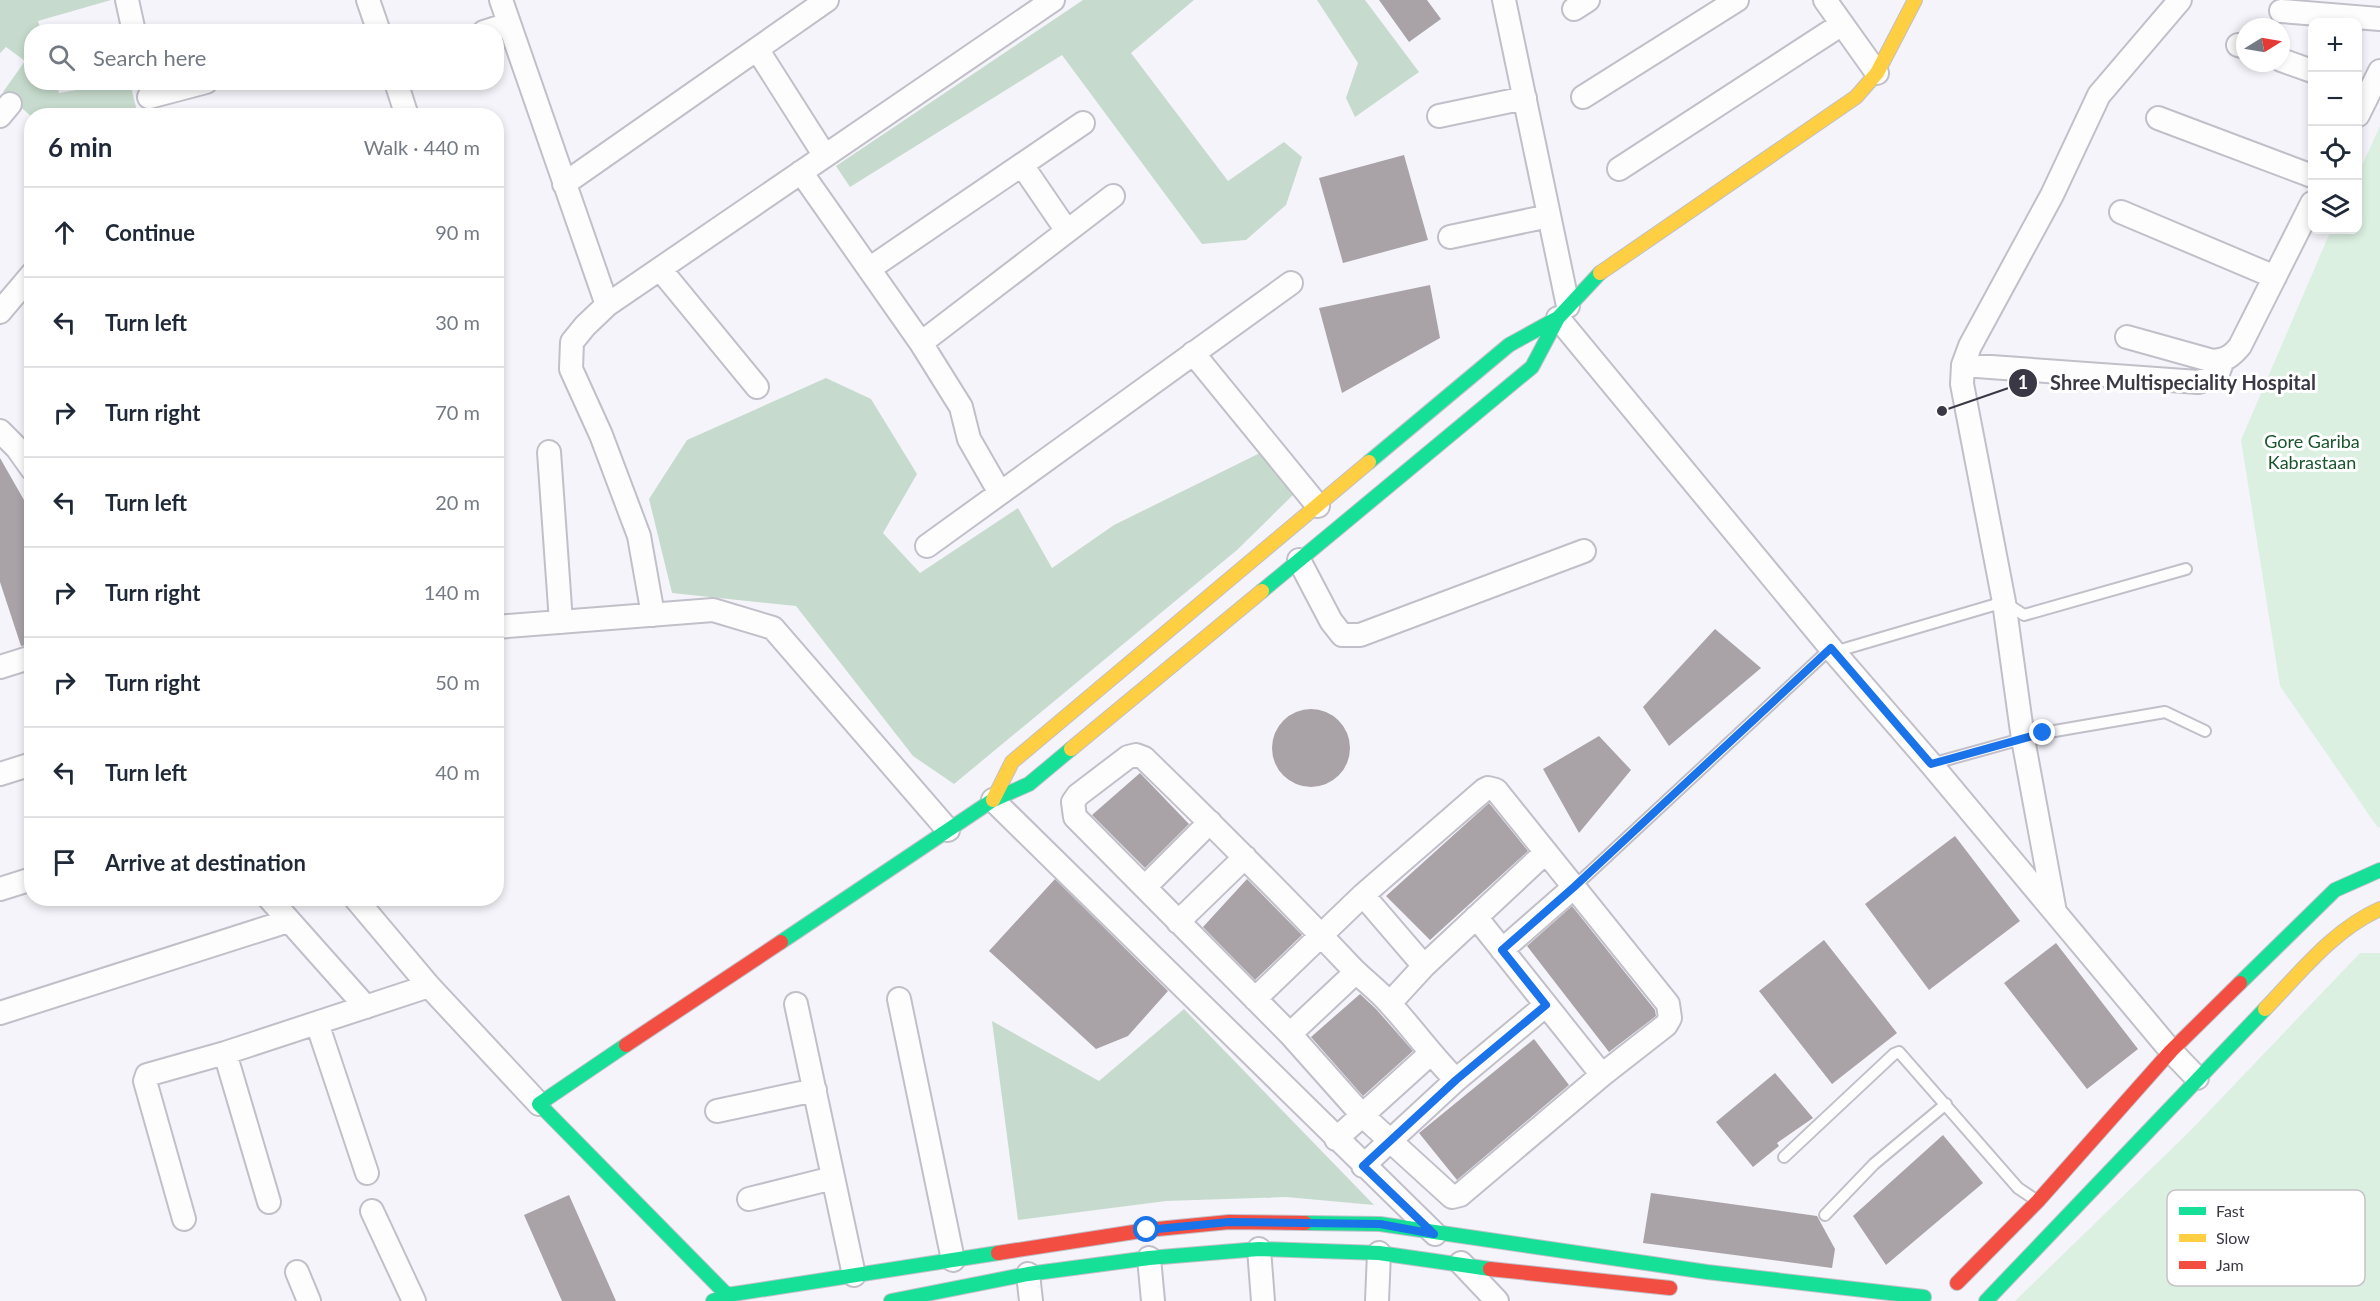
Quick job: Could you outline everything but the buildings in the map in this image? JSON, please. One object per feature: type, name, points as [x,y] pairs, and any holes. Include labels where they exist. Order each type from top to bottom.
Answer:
[{"type":"street","points":[[127,0],[132,24]]},
{"type":"street","points":[[368,0],[376,24]]},
{"type":"street","points":[[501,0],[607,305]]},
{"type":"street","points":[[564,184],[827,0]]},
{"type":"street","points":[[653,615],[639,536],[601,435],[571,369],[572,342],[607,305],[1053,0]]},
{"type":"street","points":[[1504,0],[1549,216],[1563,312],[1832,650],[1931,764],[2171,1052],[2197,1078]]},
{"type":"street","points":[[1583,97],[1737,0]]},
{"type":"street","points":[[1825,0],[1878,73]]},
{"type":"street","points":[[539,1104],[993,800],[1029,784],[1532,367],[1563,312],[1594,277],[1856,97],[1878,73],[1915,0]]},
{"type":"street","points":[[2056,914],[2023,739],[2004,602],[1962,384],[1964,365],[1970,346],[2052,195],[2099,95],[2180,0]]},
{"type":"street","points":[[2281,11],[2380,19]]},
{"type":"street","points":[[504,26],[509,24]]},
{"type":"street","points":[[1619,169],[1842,24]]},
{"type":"street","points":[[757,49],[825,156]]},
{"type":"street","points":[[2290,63],[2308,69]]},
{"type":"street","points":[[2362,103],[2369,82]]},
{"type":"street","points":[[149,98],[178,90]]},
{"type":"street","points":[[399,90],[404,108]]},
{"type":"street","points":[[1438,116],[1525,98]]},
{"type":"street","points":[[2158,118],[2308,174]]},
{"type":"street","points":[[869,269],[1083,123]]},
{"type":"street","points":[[1022,165],[1067,231]]},
{"type":"street","points":[[801,172],[921,343],[961,407],[969,439],[1000,493]]},
{"type":"street","points":[[921,343],[1113,196]]},
{"type":"street","points":[[2121,212],[2275,277]]},
{"type":"street","points":[[2127,337],[2213,361],[2232,356],[2240,346],[2308,213]]},
{"type":"street","points":[[1450,237],[1549,216]]},
{"type":"street","points":[[660,269],[757,387]]},
{"type":"street","points":[[927,546],[1291,283]]},
{"type":"street","points":[[0,312],[24,284]]},
{"type":"street","points":[[993,800],[1012,762],[1509,345],[1563,312]]},
{"type":"street","points":[[1193,353],[1318,506]]},
{"type":"street","points":[[1964,365],[2198,382],[2217,376],[2223,360]]},
{"type":"street","points":[[0,431],[23,454]]},
{"type":"street","points":[[549,452],[561,622]]},
{"type":"street","points":[[1299,560],[1331,621],[1342,635],[1360,635],[1584,551]]},
{"type":"street","points":[[504,626],[713,610],[773,628],[948,830]]},
{"type":"street","points":[[0,667],[24,660]]},
{"type":"street","points":[[1255,999],[1320,934],[1363,894],[1488,788],[1497,790],[1668,1004],[1671,1011],[1666,1025],[1602,1075],[1456,1197],[1447,1194],[1363,1116],[1290,1034],[1255,999],[1178,922],[1075,817],[1072,802],[1128,757],[1136,755],[1144,758],[1245,857],[1320,934],[1356,972],[1390,1003],[1430,1054],[1456,1080]]},
{"type":"street","points":[[0,774],[24,766]]},
{"type":"street","points":[[993,800],[1434,1234],[1497,1301]]},
{"type":"street","points":[[1145,887],[1210,822]]},
{"type":"street","points":[[1390,1003],[1424,966],[1546,852]]},
{"type":"street","points":[[1178,922],[1245,857]]},
{"type":"street","points":[[712,1301],[854,1275],[1147,1230],[1229,1222],[1380,1224],[1434,1234],[1707,1272],[1929,1292],[1957,1283],[2038,1201],[2171,1052],[2335,890],[2380,870]]},
{"type":"street","points":[[0,889],[24,882]]},
{"type":"street","points":[[1502,950],[1574,887]]},
{"type":"street","points":[[1363,894],[1424,966]]},
{"type":"street","points":[[276,906],[366,1007]]},
{"type":"street","points":[[362,906],[429,986],[539,1104],[730,1298]]},
{"type":"street","points":[[1986,1301],[2197,1078],[2339,933],[2380,909]]},
{"type":"street","points":[[1476,917],[1602,1075]]},
{"type":"street","points":[[0,1013],[288,921]]},
{"type":"street","points":[[1290,1034],[1356,972]]},
{"type":"street","points":[[184,1219],[145,1077],[429,986]]},
{"type":"street","points":[[899,999],[953,1260]]},
{"type":"street","points":[[796,1004],[854,1275]]},
{"type":"street","points":[[1363,1166],[1456,1080],[1546,1005]]},
{"type":"street","points":[[317,1023],[367,1173]]},
{"type":"street","points":[[225,1053],[269,1202]]},
{"type":"street","points":[[1336,1139],[1430,1054]]},
{"type":"street","points":[[717,1111],[815,1090]]},
{"type":"street","points":[[749,1199],[833,1178]]},
{"type":"street","points":[[372,1211],[414,1301]]},
{"type":"street","points":[[891,1301],[1028,1274],[1149,1258],[1259,1249],[1379,1253],[1465,1266],[1684,1289]]},
{"type":"street","points":[[1259,1249],[1263,1301]]},
{"type":"street","points":[[1377,1301],[1379,1253]]},
{"type":"street","points":[[1149,1258],[1153,1301]]},
{"type":"street","points":[[297,1272],[309,1301]]},
{"type":"street","points":[[1028,1274],[1031,1301]]},
{"type":"street","points":[[1957,1283],[1965,1287],[1975,1301]]},
{"type":"lane","points":[[1574,887],[1832,650],[2004,602],[2024,615],[2186,569]]},
{"type":"lane","points":[[1931,764],[2086,724],[2164,711],[2205,731]]},
{"type":"lane","points":[[1784,1157],[1894,1054],[1899,1052],[2018,1188],[2038,1201]]},
{"type":"lane","points":[[1825,1215],[1874,1164],[1946,1104]]},
{"type":"green space","points":[[0,0],[111,0],[38,21],[39,24],[24,24],[24,60],[6,47],[0,53]]},
{"type":"green space","points":[[1083,0],[1194,0],[1131,53],[1228,181],[1284,142],[1302,157],[1286,205],[1246,240],[1202,244],[1062,55],[850,187],[836,166]]},
{"type":"green space","points":[[1317,0],[1365,0],[1419,72],[1355,117],[1346,98],[1358,63]]},
{"type":"green space","points":[[24,62],[24,90],[58,90],[59,93],[77,90],[132,90],[136,108],[24,108],[24,110],[3,92]]},
{"type":"green space","name":"Gore Gariba Kabrastaan","points":[[2380,126],[2380,827],[2378,828],[2280,686],[2241,440],[2329,234],[2362,234],[2362,165]]},
{"type":"green space","points":[[826,378],[871,399],[917,474],[883,533],[920,573],[1018,508],[1052,568],[1114,525],[1262,452],[1293,495],[1237,550],[954,784],[913,756],[796,606],[672,593],[649,499],[687,440]]},
{"type":"green space","points":[[2360,953],[2380,953],[2380,1301],[2015,1301],[2190,1131]]},
{"type":"green space","points":[[1184,1009],[1374,1205],[1286,1197],[1166,1201],[1018,1220],[992,1021],[1099,1081]]},
{"type":"traffic: fast","points":[[1262,591],[1532,367],[1558,318],[1600,273]]},
{"type":"traffic: fast","points":[[1369,462],[1509,345],[1558,318]]},
{"type":"traffic: fast","points":[[781,942],[993,800],[1029,784],[1071,749]]},
{"type":"traffic: fast","points":[[2240,983],[2335,890],[2380,870]]},
{"type":"traffic: fast","points":[[1986,1301],[2265,1009]]},
{"type":"traffic: fast","points":[[626,1045],[539,1104],[733,1301]]},
{"type":"traffic: fast","points":[[1305,1223],[1380,1224],[1707,1272],[1924,1297]]},
{"type":"traffic: fast","points":[[891,1301],[1028,1274],[1149,1258],[1259,1249],[1379,1253],[1490,1269]]},
{"type":"traffic: fast","points":[[713,1301],[727,1295],[998,1253]]},
{"type":"traffic: slow","points":[[1600,273],[1856,97],[1877,73],[1915,0]]},
{"type":"traffic: slow","points":[[993,800],[1012,762],[1369,462]]},
{"type":"traffic: slow","points":[[1071,749],[1262,591]]},
{"type":"traffic: slow","points":[[2265,1009],[2332,940],[2347,928],[2380,909]]},
{"type":"traffic: jam","points":[[626,1045],[781,942]]},
{"type":"traffic: jam","points":[[1957,1283],[2038,1201],[2171,1051],[2240,983]]},
{"type":"traffic: jam","points":[[998,1253],[1147,1230],[1229,1222],[1305,1223]]},
{"type":"traffic: jam","points":[[1490,1269],[1670,1288]]},
{"type":"place","name":"Shree Multispeciality Hospital","points":[[1942,411]]},
{"type":"route","points":[[1147,1230],[1229,1222],[1380,1224],[1434,1234],[1363,1166],[1456,1080],[1546,1005],[1502,950],[1574,887],[1831,648],[1931,764],[2043,733]]}]
